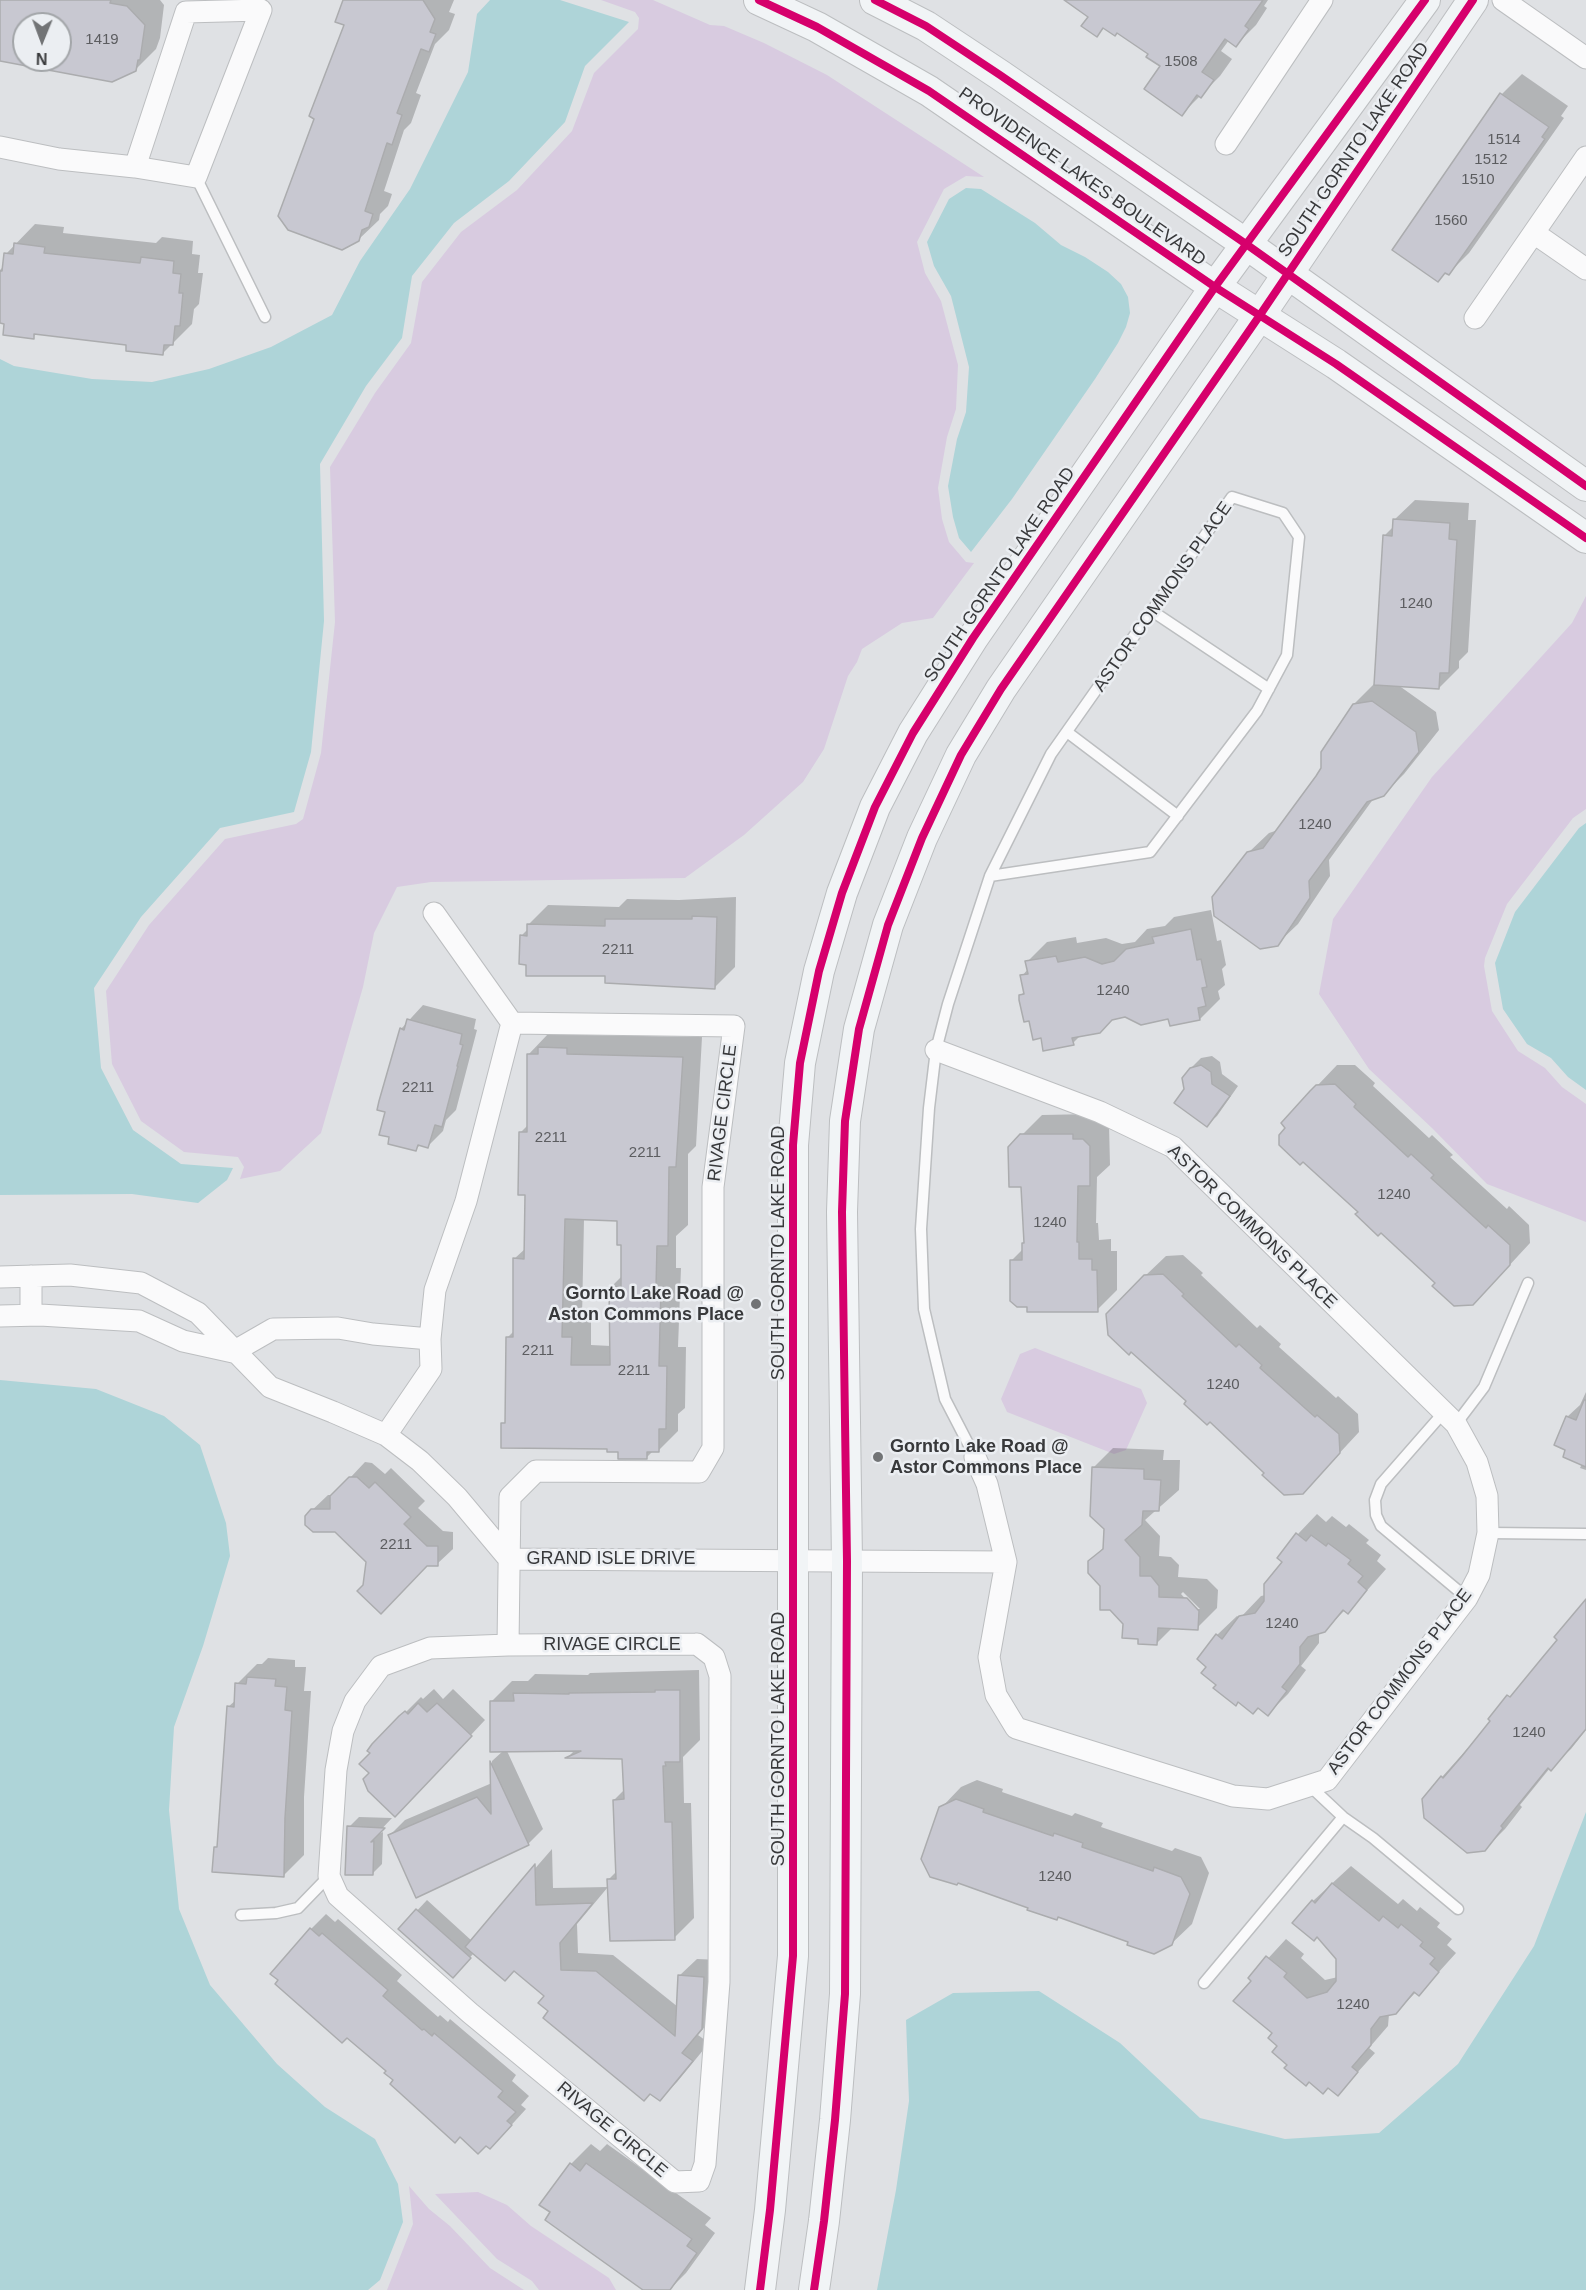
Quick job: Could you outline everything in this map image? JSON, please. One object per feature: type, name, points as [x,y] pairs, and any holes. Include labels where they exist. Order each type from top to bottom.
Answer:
[{"type":"street","name":"PROVIDENCE LAKES BOULEVARD","points":[[759,0],[817,27],[929,91],[1215,287],[1336,364],[1586,538]]},
{"type":"street","name":"PROVIDENCE LAKES BOULEVARD","points":[[875,0],[926,26],[1000,75],[1246,244],[1586,486]]},
{"type":"street","points":[[1226,144],[1322,0]]},
{"type":"street","name":"SOUTH GORNTO LAKE ROAD","points":[[760,2290],[771,2198],[793,1956],[795,1781],[793,1145],[800,1063],[819,971],[842,892],[875,807],[913,733],[973,638],[1215,287],[1425,0]]},
{"type":"street","name":"SOUTH GORNTO LAKE ROAD","points":[[814,2290],[832,2143],[845,1994],[848,1561],[842,1212],[845,1121],[859,1029],[888,925],[922,838],[961,755],[984,717],[1473,0]]},
{"type":"street","points":[[1503,0],[1586,58]]},
{"type":"street","points":[[0,147],[59,159],[135,167],[196,177],[261,10],[186,12],[135,167]]},
{"type":"street","points":[[1475,318],[1586,157]]},
{"type":"street","points":[[1534,233],[1586,269]]},
{"type":"street","points":[[386,1435],[431,1369],[430,1339],[435,1290],[466,1201],[513,1023],[434,913]]},
{"type":"street","name":"RIVAGE CIRCLE","points":[[508,1645],[510,1497],[536,1472],[699,1472],[713,1449],[713,1186],[734,1026],[513,1023]]},
{"type":"street","name":"ASTOR COMMONS PLACE","points":[[936,1050],[1100,1112],[1173,1147],[1450,1418],[1477,1462],[1487,1496],[1488,1533],[1479,1575],[1467,1598],[1327,1780],[1268,1799],[1233,1796],[1016,1728],[996,1695],[989,1657],[1006,1562],[987,1484],[975,1457]]},
{"type":"street","name":"GRAND ISLE DRIVE","points":[[0,1277],[70,1275],[141,1283],[198,1313],[233,1352],[270,1387],[386,1435],[420,1461],[457,1497],[509,1559],[848,1561]]},
{"type":"street","points":[[31,1276],[31,1315]]},
{"type":"street","points":[[0,1316],[31,1315],[139,1321],[183,1341],[233,1352],[273,1329],[338,1329],[430,1339]]},
{"type":"street","points":[[848,1561],[1006,1562]]},
{"type":"street","name":"RIVAGE CIRCLE","points":[[697,1644],[714,1657],[720,1676],[719,1982],[705,2164],[699,2181],[675,2182],[666,2175],[470,2013],[339,1896],[329,1876],[336,1770],[343,1731],[355,1701],[381,1666],[430,1648],[508,1645],[697,1644]]},
{"type":"lane","points":[[196,177],[265,317]]},
{"type":"lane","name":"ASTOR COMMONS PLACE","points":[[975,1457],[945,1399],[924,1308],[921,1229],[929,1108],[936,1050],[948,1004],[990,876],[1052,754],[1067,732],[1232,497],[1283,513],[1299,537],[1287,656],[1257,711],[1150,852],[990,876]]},
{"type":"lane","points":[[1152,611],[1269,689]]},
{"type":"lane","points":[[1067,732],[1178,816]]},
{"type":"lane","points":[[1467,1598],[1381,1526],[1376,1515],[1375,1500],[1381,1484],[1484,1387],[1528,1283]]},
{"type":"lane","points":[[1488,1533],[1586,1534]]},
{"type":"lane","points":[[1310,1785],[1343,1817],[1458,1909]]},
{"type":"lane","points":[[1204,1983],[1343,1817]]},
{"type":"lane","points":[[241,1915],[298,1908],[329,1876]]},
{"type":"shaded area","points":[[601,0],[653,0],[710,25],[724,26],[764,43],[827,75],[984,177],[966,176],[944,189],[917,242],[925,273],[941,301],[958,365],[956,409],[947,437],[938,488],[942,519],[949,542],[966,562],[974,563],[933,618],[902,623],[862,649],[848,676],[824,749],[803,782],[744,835],[685,878],[431,882],[397,887],[374,933],[363,987],[321,1133],[280,1171],[240,1179],[244,1167],[238,1157],[184,1152],[141,1121],[112,1064],[106,991],[149,925],[225,839],[296,824],[303,819],[321,753],[335,622],[330,467],[375,393],[411,343],[422,282],[461,232],[517,190],[572,131],[594,73],[638,29],[639,18],[635,12]]},
{"type":"shaded area","points":[[1586,596],[1586,809],[1573,818],[1507,904],[1485,958],[1484,966],[1492,1011],[1518,1051],[1545,1068],[1562,1087],[1586,1104],[1586,1222],[1487,1184],[1369,1069],[1319,994],[1333,919],[1432,777],[1572,623]]},
{"type":"shaded area","points":[[1035,1348],[1141,1389],[1147,1403],[1126,1450],[1114,1454],[1007,1412],[1001,1399],[1020,1354]]},
{"type":"shaded area","points":[[409,2186],[429,2209],[450,2226],[490,2268],[524,2290],[387,2290],[413,2224]]},
{"type":"shaded area","points":[[478,2192],[507,2205],[531,2226],[609,2278],[616,2290],[539,2290],[532,2281],[497,2259],[435,2194]]},
{"type":"water","points":[[490,0],[560,0],[629,22],[585,66],[565,122],[509,181],[454,223],[412,276],[402,338],[366,386],[320,464],[324,621],[311,752],[294,812],[220,828],[141,917],[94,988],[101,1068],[133,1130],[181,1164],[233,1168],[227,1180],[198,1203],[132,1194],[0,1195],[0,359],[14,366],[92,379],[152,382],[209,369],[271,347],[332,315],[360,261],[410,189],[468,72],[477,14]]},
{"type":"water","points":[[966,188],[981,189],[1035,223],[1061,245],[1108,272],[1121,284],[1128,297],[1130,313],[1118,343],[1095,379],[1012,499],[971,552],[959,538],[948,486],[957,439],[966,412],[969,367],[951,296],[934,266],[927,242],[949,199]]},
{"type":"water","points":[[1586,823],[1586,1090],[1568,1077],[1551,1058],[1527,1044],[1503,1009],[1495,963],[1515,912],[1579,828]]},
{"type":"water","points":[[0,1380],[96,1389],[164,1416],[200,1445],[226,1523],[230,1556],[203,1646],[174,1727],[169,1810],[179,1909],[210,1985],[277,2064],[325,2107],[375,2139],[398,2184],[403,2222],[380,2280],[368,2290],[0,2290]]},
{"type":"water","points":[[1586,1812],[1586,2290],[877,2290],[896,2190],[909,2101],[906,2020],[953,1993],[1039,1991],[1120,2043],[1200,2118],[1285,2139],[1379,2133],[1458,2064],[1534,1946]]},
{"type":"building","points":[[0,0],[111,0],[110,3],[127,6],[145,25],[140,60],[138,60],[136,71],[112,82],[59,72],[72,72],[72,12],[12,12],[12,63],[0,61]]},
{"type":"building","points":[[343,0],[423,0],[435,19],[430,32],[436,34],[429,52],[421,49],[397,113],[402,115],[392,145],[387,143],[365,211],[373,214],[369,227],[362,230],[359,241],[342,250],[288,230],[278,216],[314,119],[309,116],[344,25],[335,22]]},
{"type":"building","points":[[1064,0],[1263,0],[1245,26],[1249,29],[1236,47],[1225,39],[1202,72],[1214,80],[1201,98],[1197,95],[1182,116],[1144,89],[1160,66],[1146,57],[1148,54],[1117,33],[1115,36],[1103,28],[1097,37],[1081,26],[1088,17]]},
{"type":"building","points":[[1500,93],[1549,127],[1542,137],[1545,139],[1449,275],[1445,273],[1438,282],[1392,250]]},
{"type":"building","points":[[14,243],[45,247],[44,253],[140,263],[141,257],[174,261],[173,273],[181,274],[179,293],[183,293],[180,326],[175,326],[173,345],[164,345],[163,355],[126,351],[126,345],[34,334],[34,339],[3,335],[4,324],[0,323],[0,271],[2,271],[4,253],[13,254]]},
{"type":"building","points":[[1393,519],[1450,523],[1449,539],[1457,540],[1449,673],[1440,673],[1439,689],[1374,685],[1383,535],[1392,536]]},
{"type":"building","points":[[1372,701],[1416,732],[1419,752],[1384,796],[1367,802],[1309,881],[1310,898],[1278,946],[1260,949],[1214,916],[1212,897],[1247,852],[1263,848],[1316,776],[1321,768],[1321,752],[1353,704]]},
{"type":"building","points":[[692,916],[717,917],[715,989],[605,983],[605,976],[526,976],[526,965],[519,964],[520,935],[527,936],[527,924],[605,926],[605,919],[692,919]]},
{"type":"building","points":[[1191,929],[1197,960],[1201,959],[1207,987],[1202,988],[1206,1006],[1198,1008],[1200,1020],[1170,1026],[1168,1019],[1141,1025],[1125,1017],[1112,1020],[1100,1033],[1072,1038],[1074,1045],[1043,1051],[1041,1038],[1033,1040],[1029,1021],[1024,1022],[1019,1000],[1019,995],[1024,994],[1020,975],[1028,974],[1025,961],[1056,956],[1058,962],[1085,957],[1102,964],[1114,961],[1126,949],[1154,943],[1152,937]]},
{"type":"building","points":[[407,1019],[462,1034],[460,1044],[463,1045],[442,1127],[435,1125],[428,1148],[418,1145],[416,1151],[388,1144],[389,1137],[379,1135],[385,1112],[377,1110],[400,1028],[404,1030]]},
{"type":"building","points":[[538,1047],[567,1048],[567,1054],[683,1057],[676,1167],[669,1167],[668,1246],[657,1246],[656,1288],[661,1288],[659,1366],[667,1366],[666,1429],[659,1429],[659,1452],[647,1452],[647,1459],[618,1459],[618,1452],[607,1452],[607,1449],[501,1448],[501,1423],[505,1423],[506,1337],[513,1337],[513,1258],[524,1259],[525,1195],[518,1195],[519,1132],[527,1132],[527,1054],[538,1054]],"holes":[[[565,1219],[617,1221],[617,1245],[621,1245],[621,1287],[609,1287],[610,1365],[571,1365],[572,1337],[562,1337]]]},
{"type":"building","points":[[1201,1065],[1211,1072],[1212,1084],[1230,1096],[1207,1127],[1174,1103],[1184,1089],[1182,1078],[1190,1068]]},
{"type":"building","points":[[1335,1084],[1356,1104],[1354,1107],[1408,1157],[1411,1154],[1434,1175],[1431,1178],[1486,1228],[1488,1225],[1510,1245],[1510,1265],[1473,1305],[1454,1306],[1432,1286],[1435,1283],[1381,1233],[1378,1236],[1355,1214],[1358,1212],[1303,1162],[1300,1165],[1279,1145],[1279,1135],[1285,1128],[1281,1123],[1310,1091],[1316,1085]]},
{"type":"building","points":[[1020,1134],[1073,1134],[1073,1139],[1083,1139],[1090,1146],[1090,1186],[1078,1186],[1077,1242],[1079,1242],[1079,1259],[1092,1259],[1092,1270],[1097,1270],[1098,1312],[1027,1312],[1027,1307],[1017,1307],[1010,1301],[1010,1260],[1022,1260],[1022,1243],[1024,1243],[1021,1187],[1009,1187],[1008,1147]]},
{"type":"building","points":[[1163,1274],[1184,1294],[1182,1296],[1236,1347],[1239,1344],[1262,1365],[1260,1368],[1315,1417],[1317,1415],[1339,1434],[1340,1453],[1303,1494],[1284,1495],[1210,1422],[1207,1425],[1184,1404],[1186,1401],[1131,1352],[1129,1355],[1108,1335],[1106,1314],[1144,1275]]},
{"type":"building","points":[[1586,1400],[1586,1467],[1563,1457],[1565,1450],[1554,1445],[1566,1416],[1576,1420]]},
{"type":"building","points":[[1092,1467],[1144,1469],[1144,1479],[1161,1480],[1159,1511],[1143,1511],[1142,1525],[1125,1540],[1140,1557],[1140,1576],[1151,1576],[1159,1586],[1159,1597],[1187,1598],[1199,1611],[1198,1630],[1158,1628],[1157,1645],[1138,1644],[1138,1639],[1122,1638],[1123,1624],[1110,1610],[1100,1610],[1100,1586],[1088,1573],[1088,1561],[1103,1549],[1104,1529],[1090,1516]]},
{"type":"building","points":[[349,1477],[357,1477],[369,1488],[375,1482],[411,1517],[404,1524],[427,1546],[438,1546],[438,1566],[427,1566],[381,1614],[357,1591],[363,1585],[366,1562],[335,1532],[313,1532],[305,1525],[305,1516],[311,1509],[330,1509],[330,1496]]},
{"type":"building","points":[[1296,1533],[1306,1541],[1311,1535],[1326,1546],[1328,1543],[1351,1560],[1348,1564],[1363,1576],[1358,1582],[1367,1590],[1348,1614],[1343,1610],[1325,1632],[1308,1637],[1300,1647],[1300,1664],[1282,1687],[1287,1691],[1268,1716],[1258,1708],[1253,1714],[1238,1702],[1236,1706],[1213,1688],[1216,1685],[1201,1673],[1206,1667],[1197,1659],[1216,1634],[1222,1639],[1239,1616],[1255,1613],[1264,1601],[1264,1584],[1282,1562],[1277,1558]]},
{"type":"building","points":[[1586,1599],[1586,1729],[1551,1771],[1548,1768],[1501,1826],[1503,1828],[1485,1851],[1467,1853],[1424,1818],[1422,1799],[1462,1756],[1507,1695],[1510,1697],[1557,1640],[1554,1637]]},
{"type":"building","points":[[247,1677],[276,1679],[275,1686],[287,1687],[285,1710],[292,1711],[285,1818],[284,1877],[212,1872],[214,1847],[217,1847],[227,1706],[234,1707],[235,1683],[246,1684]]},
{"type":"building","points":[[655,1690],[680,1690],[680,1762],[665,1762],[666,1766],[663,1766],[665,1822],[672,1822],[675,1940],[610,1941],[607,1879],[616,1879],[613,1800],[624,1799],[622,1759],[565,1758],[581,1751],[490,1752],[490,1701],[514,1701],[513,1693],[569,1694],[655,1692]]},
{"type":"building","points":[[418,1703],[427,1712],[437,1703],[472,1736],[395,1817],[368,1791],[363,1779],[369,1773],[359,1764],[370,1753],[367,1751],[372,1744],[399,1716],[405,1711],[408,1714]]},
{"type":"building","points":[[490,1761],[529,1845],[416,1898],[388,1835],[477,1797],[491,1814]]},
{"type":"building","points":[[956,1799],[984,1809],[983,1812],[1053,1836],[1054,1833],[1083,1843],[1082,1847],[1153,1871],[1154,1867],[1181,1877],[1190,1894],[1172,1945],[1154,1954],[1127,1945],[1128,1942],[1058,1917],[1057,1920],[958,1883],[957,1885],[930,1877],[921,1859],[939,1807]]},
{"type":"building","points":[[347,1826],[385,1828],[371,1842],[374,1841],[373,1875],[345,1875]]},
{"type":"building","points":[[535,1864],[536,1905],[593,1903],[560,1943],[561,1970],[596,1971],[675,2036],[678,1975],[704,1977],[702,2029],[682,2053],[693,2061],[660,2101],[650,2094],[644,2101],[543,2018],[548,2011],[538,2003],[544,1996],[514,1971],[505,1981],[465,1947]]},
{"type":"building","points":[[1332,1883],[1379,1921],[1383,1916],[1398,1928],[1401,1924],[1423,1942],[1420,1946],[1435,1958],[1430,1964],[1439,1972],[1419,1996],[1414,1992],[1396,2014],[1380,2017],[1371,2029],[1371,2045],[1352,2067],[1358,2072],[1338,2096],[1328,2088],[1323,2094],[1309,2082],[1306,2086],[1284,2068],[1287,2065],[1272,2052],[1277,2046],[1268,2038],[1272,2033],[1233,2001],[1251,1981],[1248,1978],[1266,1956],[1287,1973],[1284,1977],[1307,1998],[1327,1992],[1336,1981],[1336,1959],[1317,1937],[1314,1941],[1292,1923],[1312,1900],[1315,1903]]},
{"type":"building","points":[[416,1909],[471,1958],[453,1978],[398,1929]]},
{"type":"building","points":[[310,1928],[319,1936],[322,1933],[388,1990],[383,1996],[422,2030],[424,2029],[432,2036],[434,2033],[503,2091],[498,2097],[516,2112],[507,2121],[512,2125],[490,2149],[486,2146],[478,2154],[460,2137],[455,2143],[390,2084],[393,2080],[384,2073],[386,2071],[347,2038],[342,2043],[275,1984],[278,1980],[270,1974]]},
{"type":"building","points":[[570,2163],[580,2171],[586,2163],[692,2239],[687,2246],[697,2253],[670,2290],[643,2290],[545,2220],[550,2212],[539,2205]]},
{"type":"cycle path","points":[[759,0],[817,27],[929,91],[1215,287],[1336,364],[1586,538]]},
{"type":"cycle path","points":[[875,0],[926,26],[1000,75],[1246,244],[1586,486]]},
{"type":"cycle path","points":[[760,2290],[770,2210],[793,1956],[793,1145],[800,1063],[819,971],[842,893],[875,807],[913,733],[973,638],[1215,287],[1425,0]]},
{"type":"cycle path","points":[[814,2290],[835,2120],[845,1994],[847,1561],[842,1212],[845,1121],[859,1029],[888,925],[922,838],[961,755],[1001,689],[1260,315],[1473,0]]},
{"type":"place","name":"Gornto Lake Road @ Aston Commons Place","points":[[756,1304]]},
{"type":"place","name":"Gornto Lake Road @ Astor Commons Place","points":[[878,1457]]}]
